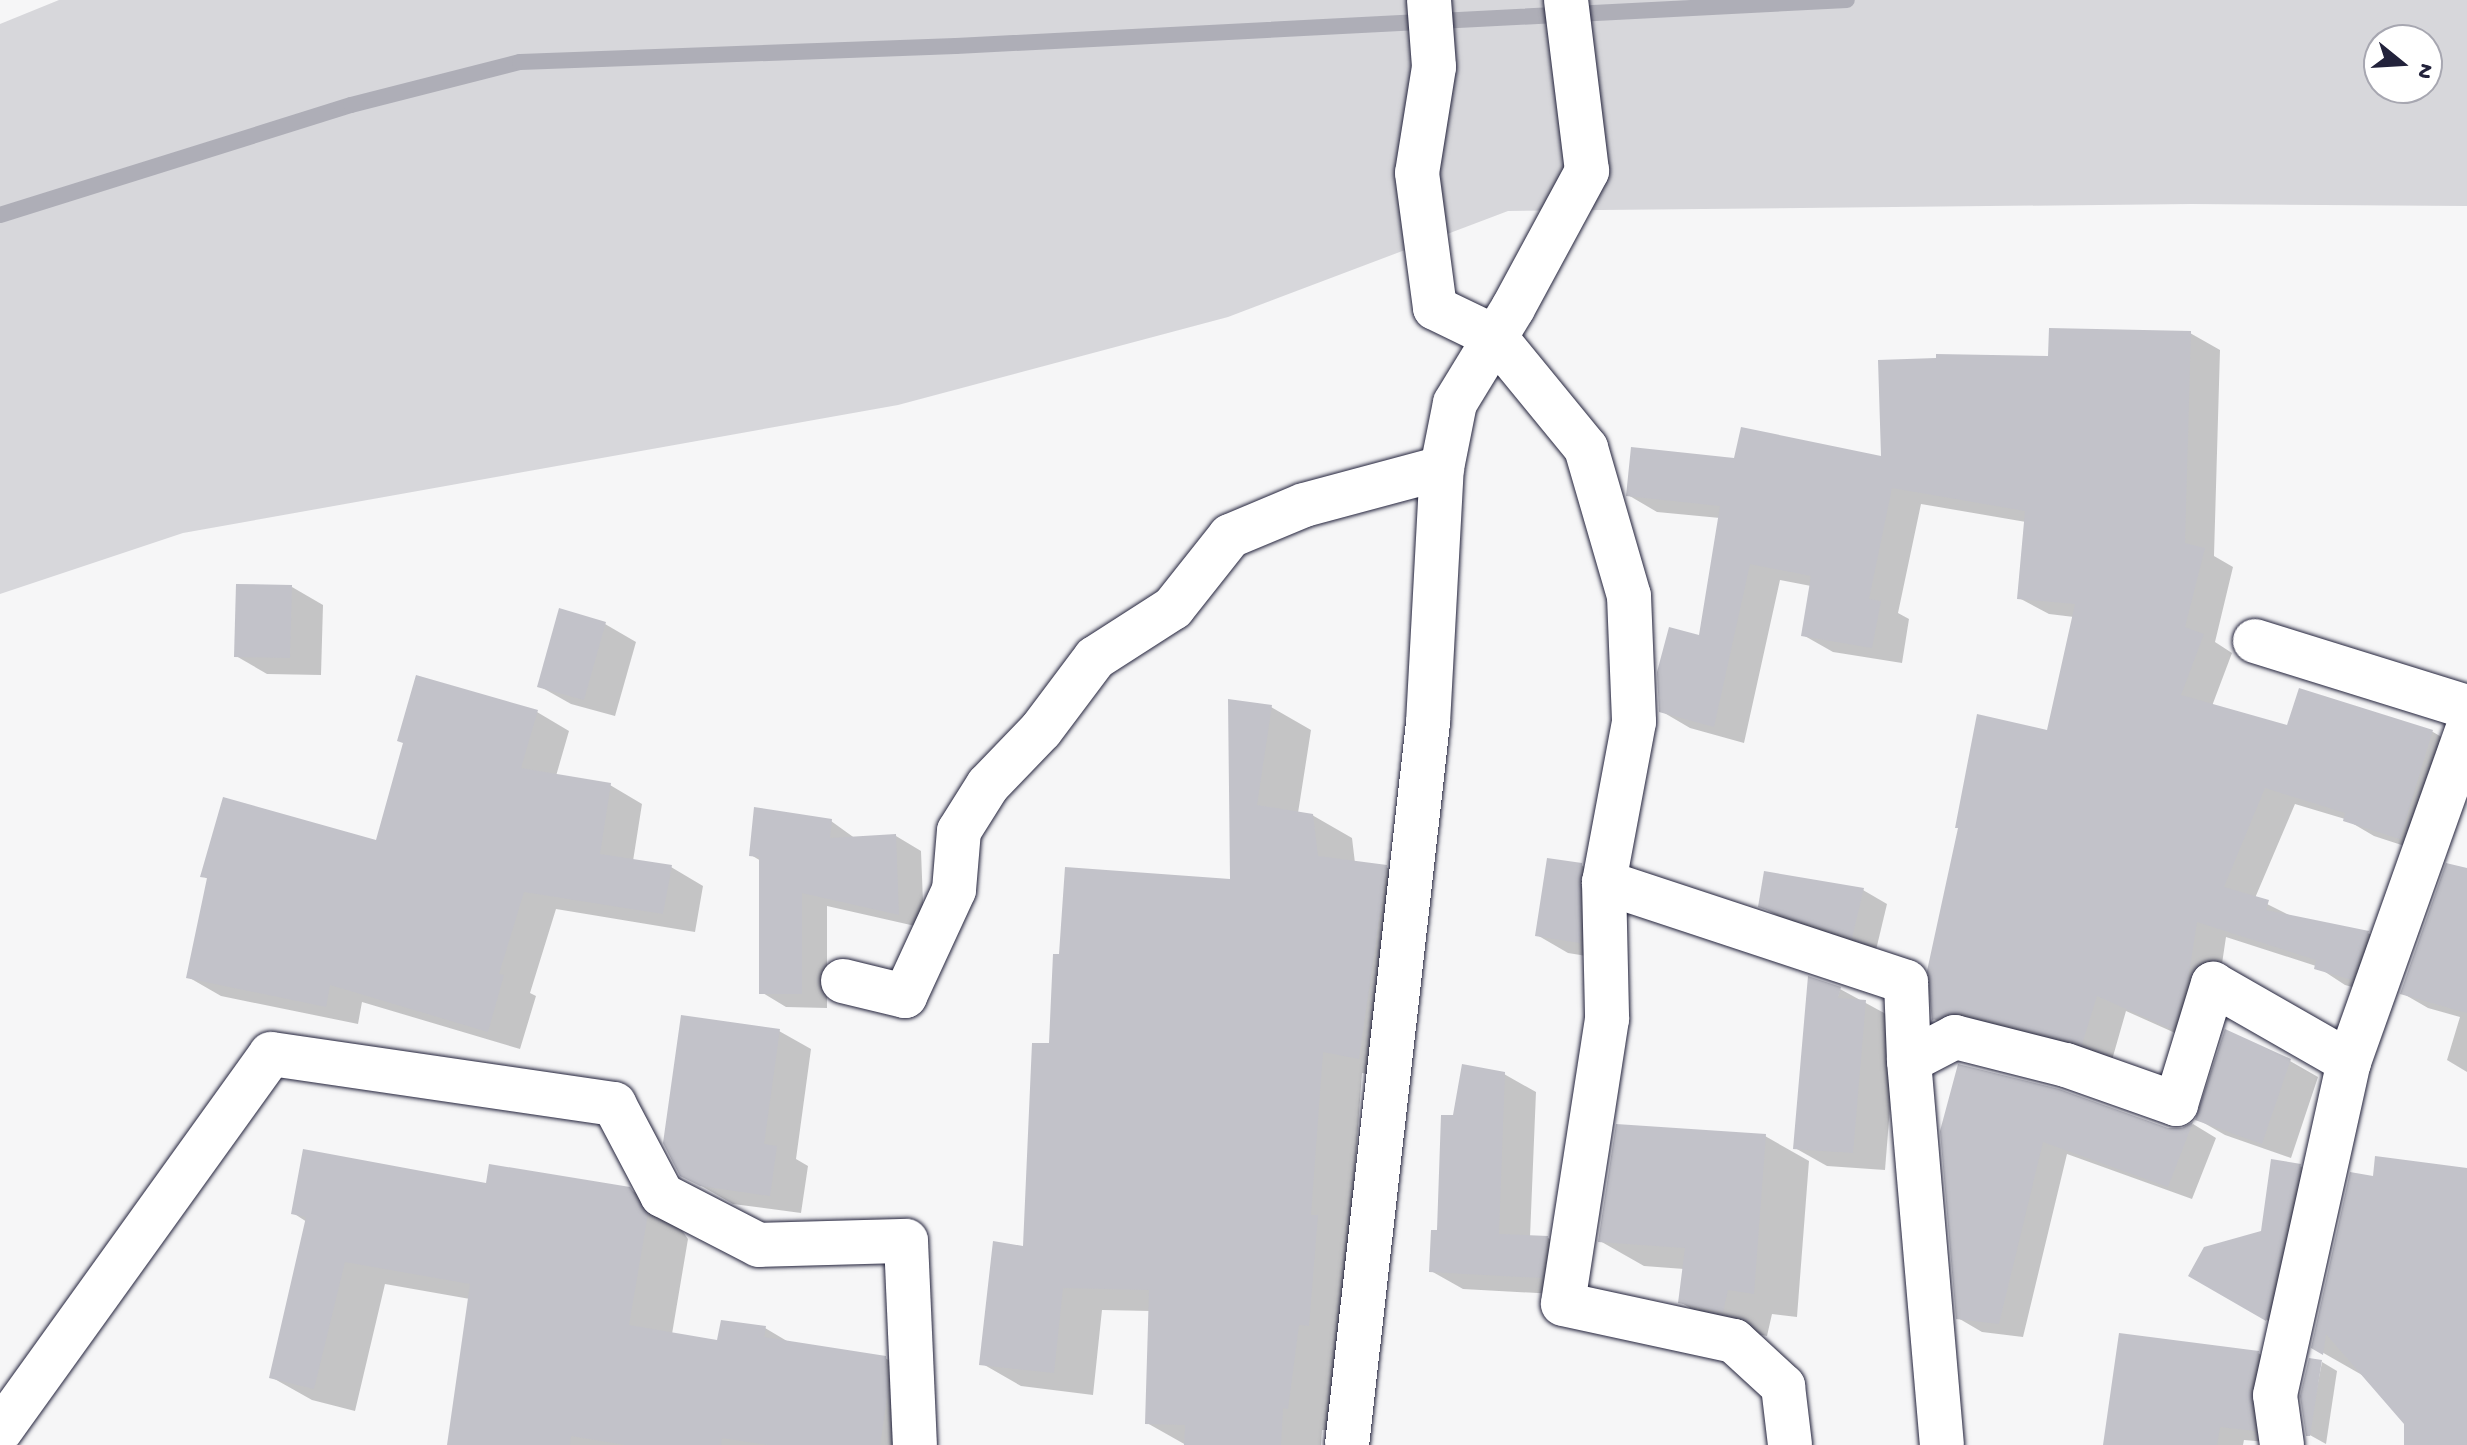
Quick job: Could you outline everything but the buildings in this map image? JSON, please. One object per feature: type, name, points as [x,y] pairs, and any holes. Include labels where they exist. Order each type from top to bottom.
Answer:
[{"type":"street","points":[[1429,0],[1434,67],[1417,173],[1435,308],[1495,337],[1586,448],[1629,596],[1634,722],[1604,882],[1607,1019],[1563,1304],[1734,1341],[1783,1386],[1790,1445]]},
{"type":"street","points":[[1347,1445],[1428,723],[1442,468],[1455,403],[1587,171],[1566,0]]},
{"type":"street","points":[[843,981],[905,996],[954,890],[959,831],[988,785],[1041,730],[1095,658],[1173,608],[1230,536],[1304,505],[1442,468]]},
{"type":"street","points":[[2255,641],[2467,707]]},
{"type":"street","points":[[2282,1445],[2275,1395],[2349,1062],[2452,818],[2467,730]]},
{"type":"street","points":[[1604,882],[1906,982],[1909,1061],[1942,1445]]},
{"type":"street","points":[[1909,1061],[1955,1037],[2066,1065],[2176,1104],[2213,984],[2349,1062]]},
{"type":"street","points":[[0,1431],[271,1054],[614,1104],[662,1195],[759,1245],[906,1241],[915,1445]]},
{"type":"shaded area","points":[[59,0],[2467,0],[2467,206],[2191,204],[1508,211],[1228,317],[898,405],[183,533],[0,594],[0,24]]},
{"type":"waterway","points":[[0,215],[351,105],[520,62],[956,46],[1847,0]]}]
